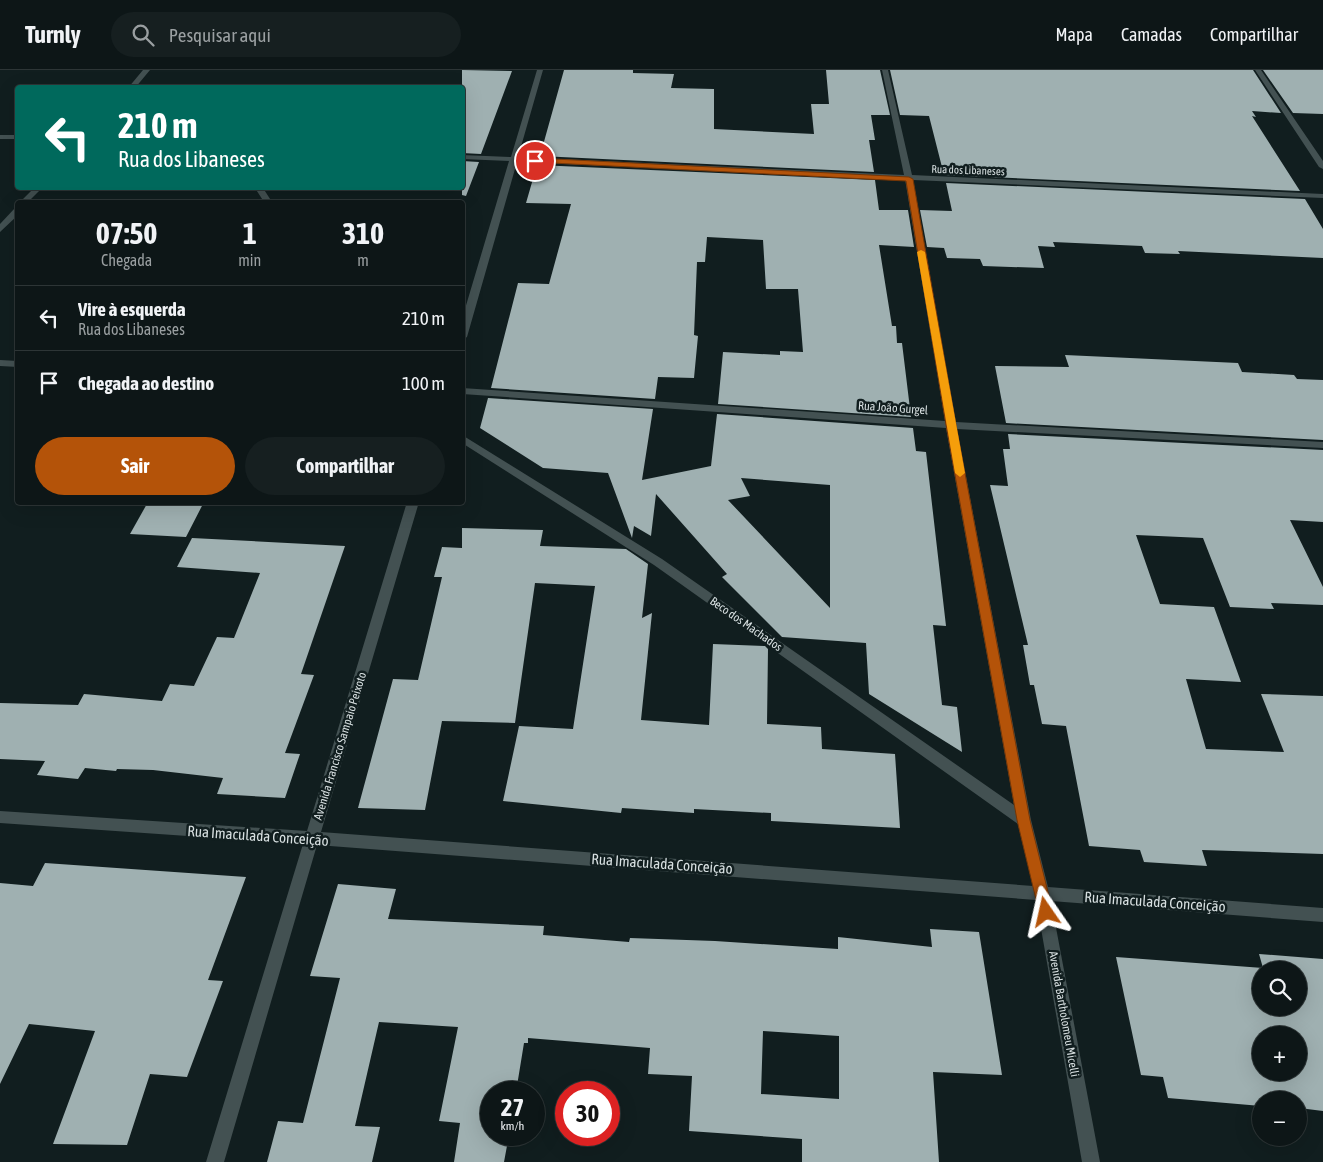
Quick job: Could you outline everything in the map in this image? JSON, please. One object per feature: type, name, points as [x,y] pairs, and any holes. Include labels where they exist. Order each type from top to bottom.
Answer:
[{"type":"street","points":[[134,85],[147,70]]},
{"type":"street","points":[[465,327],[540,70]]},
{"type":"street","name":"Avenida Bartholomeu Micelli","points":[[885,70],[909,179],[951,425],[1024,820],[1042,893],[1091,1162]]},
{"type":"street","points":[[1258,70],[1323,167]]},
{"type":"street","points":[[0,137],[15,137]]},
{"type":"street","name":"Rua dos Libaneses","points":[[465,157],[909,179],[1323,196]]},
{"type":"street","points":[[26,200],[36,190]]},
{"type":"street","points":[[0,229],[15,213]]},
{"type":"street","points":[[0,363],[15,364]]},
{"type":"street","name":"Rua João Gurgel","points":[[465,390],[951,425],[1323,445]]},
{"type":"street","name":"Beco dos Machados","points":[[465,440],[658,562],[1024,820]]},
{"type":"street","name":"Avenida Francisco Sampaio Peixoto","points":[[215,1162],[412,505]]},
{"type":"street","name":"Rua Imaculada Conceição","points":[[0,817],[312,840],[466,849],[1323,915]]},
{"type":"building","points":[[462,70],[512,71],[481,154],[465,153],[465,85],[462,85]]},
{"type":"building","points":[[564,70],[633,70],[633,73],[674,74],[671,88],[714,89],[714,129],[814,134],[811,104],[829,104],[826,70],[880,70],[890,115],[871,115],[875,140],[869,140],[874,172],[540,156]]},
{"type":"building","points":[[890,70],[1253,70],[1281,113],[1252,111],[1256,117],[1252,116],[1300,191],[944,175],[929,116],[900,115]]},
{"type":"building","points":[[1263,70],[1323,70],[1323,114],[1293,113]]},
{"type":"building","points":[[465,161],[479,162],[466,196],[462,195],[462,190],[465,190]]},
{"type":"building","points":[[537,165],[875,180],[879,210],[908,210],[914,247],[879,245],[892,326],[896,326],[897,343],[902,343],[911,417],[718,404],[723,352],[780,355],[780,351],[803,352],[798,289],[766,289],[763,240],[707,237],[705,262],[697,262],[694,335],[698,336],[694,378],[658,377],[655,399],[491,388],[518,283],[549,284],[571,204],[526,203]]},
{"type":"building","points":[[946,183],[1305,199],[1323,229],[1323,258],[1178,251],[1180,254],[1145,253],[1142,246],[1053,242],[1055,247],[1038,246],[1044,268],[983,266],[980,259],[947,258],[944,248],[927,247],[920,210],[952,211]]},
{"type":"building","points":[[1065,355],[1238,363],[1242,372],[1294,375],[1297,379],[1323,380],[1323,440],[1006,423],[995,366],[1069,367]]},
{"type":"building","points":[[488,398],[653,409],[642,480],[711,466],[717,414],[913,428],[916,451],[926,452],[946,626],[933,625],[942,705],[957,707],[962,752],[869,694],[866,643],[782,637],[722,577],[727,574],[656,494],[651,536],[634,526],[632,538],[608,473],[543,468],[480,428]],"holes":[[[741,478],[830,485],[830,608],[728,500],[750,496]]]},
{"type":"building","points":[[1008,434],[1323,450],[1323,522],[1290,520],[1323,587],[1323,605],[1271,603],[1274,609],[1230,607],[1203,538],[1136,535],[1160,604],[1214,607],[1241,682],[1186,679],[1206,749],[1284,752],[1261,694],[1323,696],[1323,854],[1202,850],[1207,866],[1144,862],[1140,850],[1089,846],[1066,726],[1042,724],[1034,685],[1030,685],[1023,645],[1028,645],[990,485],[1008,486],[1003,449],[1010,449]]},
{"type":"building","points":[[146,505],[202,505],[186,537],[130,534]]},
{"type":"building","points":[[462,528],[543,530],[540,546],[626,549],[648,564],[642,618],[652,613],[641,720],[709,725],[713,644],[765,646],[768,649],[767,724],[821,727],[822,749],[895,754],[900,828],[771,821],[771,813],[694,809],[694,813],[622,808],[621,813],[503,801],[519,726],[573,729],[595,586],[535,583],[515,723],[442,721],[425,810],[358,808],[393,679],[418,680],[442,577],[434,577],[442,547],[462,548]]},
{"type":"building","points":[[192,538],[345,546],[301,674],[314,675],[285,753],[300,754],[285,798],[217,794],[223,778],[153,770],[117,769],[116,771],[85,768],[78,779],[37,775],[45,761],[0,759],[0,703],[78,705],[84,694],[162,701],[170,684],[194,686],[217,637],[234,638],[260,573],[177,567]]},
{"type":"building","points":[[45,863],[246,877],[208,980],[223,981],[187,1077],[150,1074],[127,1145],[53,1144],[95,1031],[29,1024],[0,1084],[0,883],[33,886]]},
{"type":"building","points":[[338,884],[396,889],[388,919],[544,926],[543,935],[629,942],[630,938],[838,949],[838,937],[932,947],[930,929],[979,932],[1002,1075],[933,1072],[939,1162],[802,1162],[802,1139],[689,1131],[692,1076],[648,1074],[650,1048],[528,1038],[528,1043],[524,1043],[518,1081],[480,1081],[480,1146],[507,1146],[504,1162],[454,1162],[460,1123],[439,1121],[458,1027],[379,1022],[355,1126],[380,1127],[372,1162],[267,1162],[278,1121],[303,1123],[340,978],[310,976]],"holes":[[[763,1031],[839,1036],[839,1099],[761,1094]]]},
{"type":"building","points":[[1259,954],[1323,959],[1323,1111],[1307,1109],[1307,1091],[1252,1091],[1252,1105],[1168,1098],[1163,1077],[1141,1075],[1116,957],[1252,967],[1252,1016],[1307,1016],[1307,961],[1261,961]]},
{"type":"slow traffic","points":[[921,252],[960,473]]},
{"type":"route","points":[[535,161],[909,179],[951,425],[1024,820],[1046,912]]}]
